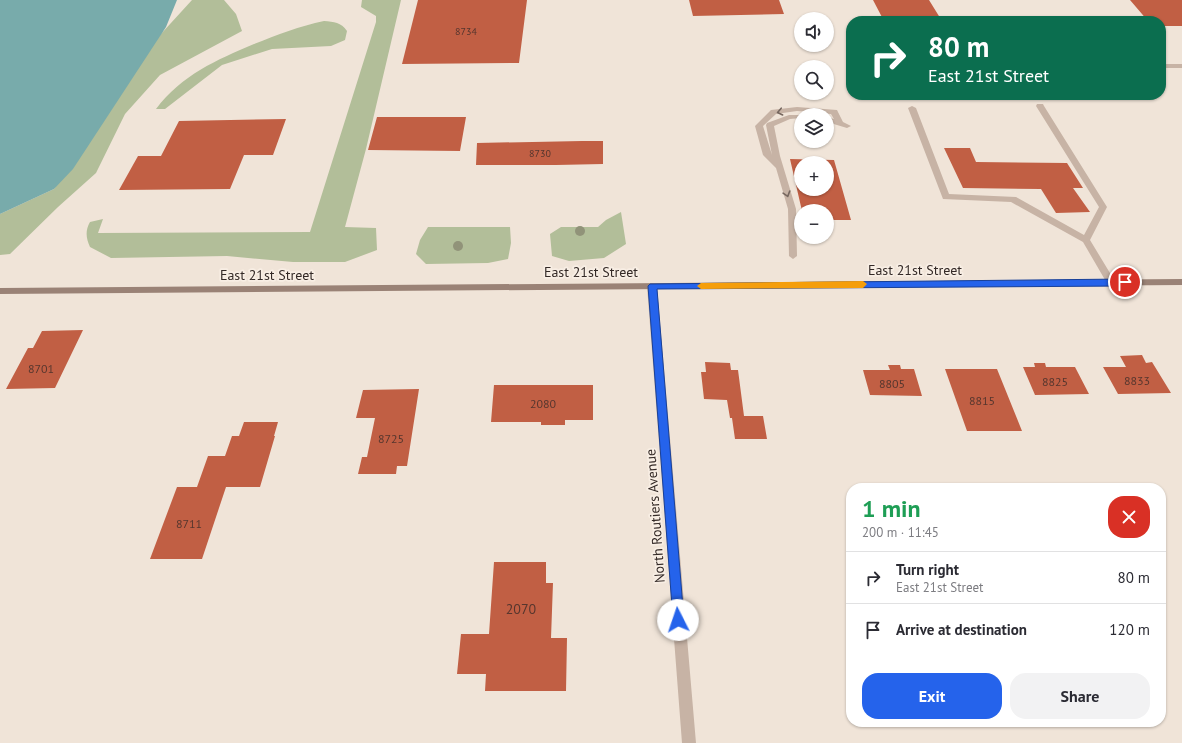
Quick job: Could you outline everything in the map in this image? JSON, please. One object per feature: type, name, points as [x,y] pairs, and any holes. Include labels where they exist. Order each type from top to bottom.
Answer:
[{"type":"main road","name":"East 21st Street","points":[[0,291],[1182,282]]},
{"type":"street","points":[[1166,66],[1182,66]]},
{"type":"street","points":[[1040,106],[1103,207],[1086,240]]},
{"type":"street","points":[[912,108],[946,197],[1013,199],[1086,240],[1111,283]]},
{"type":"street","points":[[779,167],[767,155],[760,126],[774,112],[794,109]]},
{"type":"street","points":[[834,112],[843,124],[834,121]]},
{"type":"street","points":[[793,256],[792,209],[779,167],[770,125],[789,117],[794,117]]},
{"type":"street","name":"North Routiers Avenue","points":[[652,286],[689,743]]},
{"type":"green space","points":[[192,0],[224,0],[236,14],[242,31],[160,75],[125,114],[96,173],[58,207],[10,254],[0,255],[0,214],[54,189],[160,35]]},
{"type":"green space","points":[[362,0],[401,0],[366,149],[345,227],[376,228],[377,250],[345,262],[293,262],[227,256],[111,258],[90,247],[87,234],[88,225],[90,222],[103,219],[98,233],[310,232],[376,22],[376,16],[361,7]]},
{"type":"green space","points":[[324,21],[340,24],[347,31],[345,40],[331,46],[272,49],[222,65],[165,109],[156,109],[166,97],[188,78],[213,63],[271,37]]},
{"type":"green space","points":[[621,212],[626,244],[604,258],[569,261],[552,256],[550,234],[561,227],[598,227],[606,220]]},
{"type":"green space","points":[[428,227],[510,227],[511,243],[508,259],[488,263],[426,264],[416,254],[420,240]]},
{"type":"water","points":[[0,0],[177,0],[166,27],[73,169],[54,189],[0,214]]},
{"type":"building","points":[[418,0],[527,0],[519,63],[402,64]]},
{"type":"building","points":[[689,0],[779,0],[784,14],[693,16]]},
{"type":"building","points":[[873,0],[929,0],[939,16],[881,16]]},
{"type":"building","points":[[1130,0],[1182,0],[1182,26],[1166,26],[1166,16],[1144,16]]},
{"type":"building","points":[[377,117],[466,117],[460,151],[368,150]]},
{"type":"building","points":[[286,119],[273,155],[244,155],[230,189],[119,190],[138,156],[161,156],[179,121]]},
{"type":"building","points":[[603,141],[603,164],[476,165],[477,143]]},
{"type":"building","points":[[944,148],[970,148],[976,162],[1067,163],[1083,188],[1073,188],[1090,212],[1056,213],[1041,189],[963,188]]},
{"type":"building","points":[[790,159],[794,159],[794,176]]},
{"type":"building","points":[[834,160],[851,220],[834,220],[834,204],[800,204],[799,196],[834,196]]},
{"type":"building","points":[[83,330],[55,388],[6,389],[28,348],[33,348],[42,331]]},
{"type":"building","points":[[1142,355],[1146,363],[1152,362],[1171,393],[1118,394],[1103,367],[1126,367],[1120,356]]},
{"type":"building","points":[[705,362],[730,363],[731,370],[738,370],[744,416],[763,416],[767,439],[735,439],[732,418],[730,418],[727,400],[704,399],[701,372],[706,372]]},
{"type":"building","points":[[1034,363],[1045,363],[1046,367],[1075,367],[1089,394],[1035,395],[1023,367],[1035,367]]},
{"type":"building","points":[[888,365],[900,365],[901,369],[914,369],[922,396],[870,395],[863,370],[890,370]]},
{"type":"building","points":[[945,369],[997,369],[1022,431],[967,431]]},
{"type":"building","points":[[494,385],[593,385],[593,420],[565,420],[565,425],[541,425],[541,422],[491,422]]},
{"type":"building","points":[[419,389],[407,466],[397,466],[396,474],[358,474],[362,457],[367,457],[375,418],[356,418],[363,390]]},
{"type":"building","points":[[244,422],[278,422],[260,487],[226,487],[202,559],[150,559],[177,487],[197,487],[208,456],[225,456],[232,436],[239,436]]},
{"type":"building","points":[[494,562],[546,562],[546,583],[553,583],[551,638],[567,638],[566,691],[485,691],[486,674],[457,674],[461,634],[489,634]]},
{"type":"slow traffic","points":[[701,286],[863,284]]},
{"type":"route","points":[[678,620],[652,286],[1125,282]]}]
